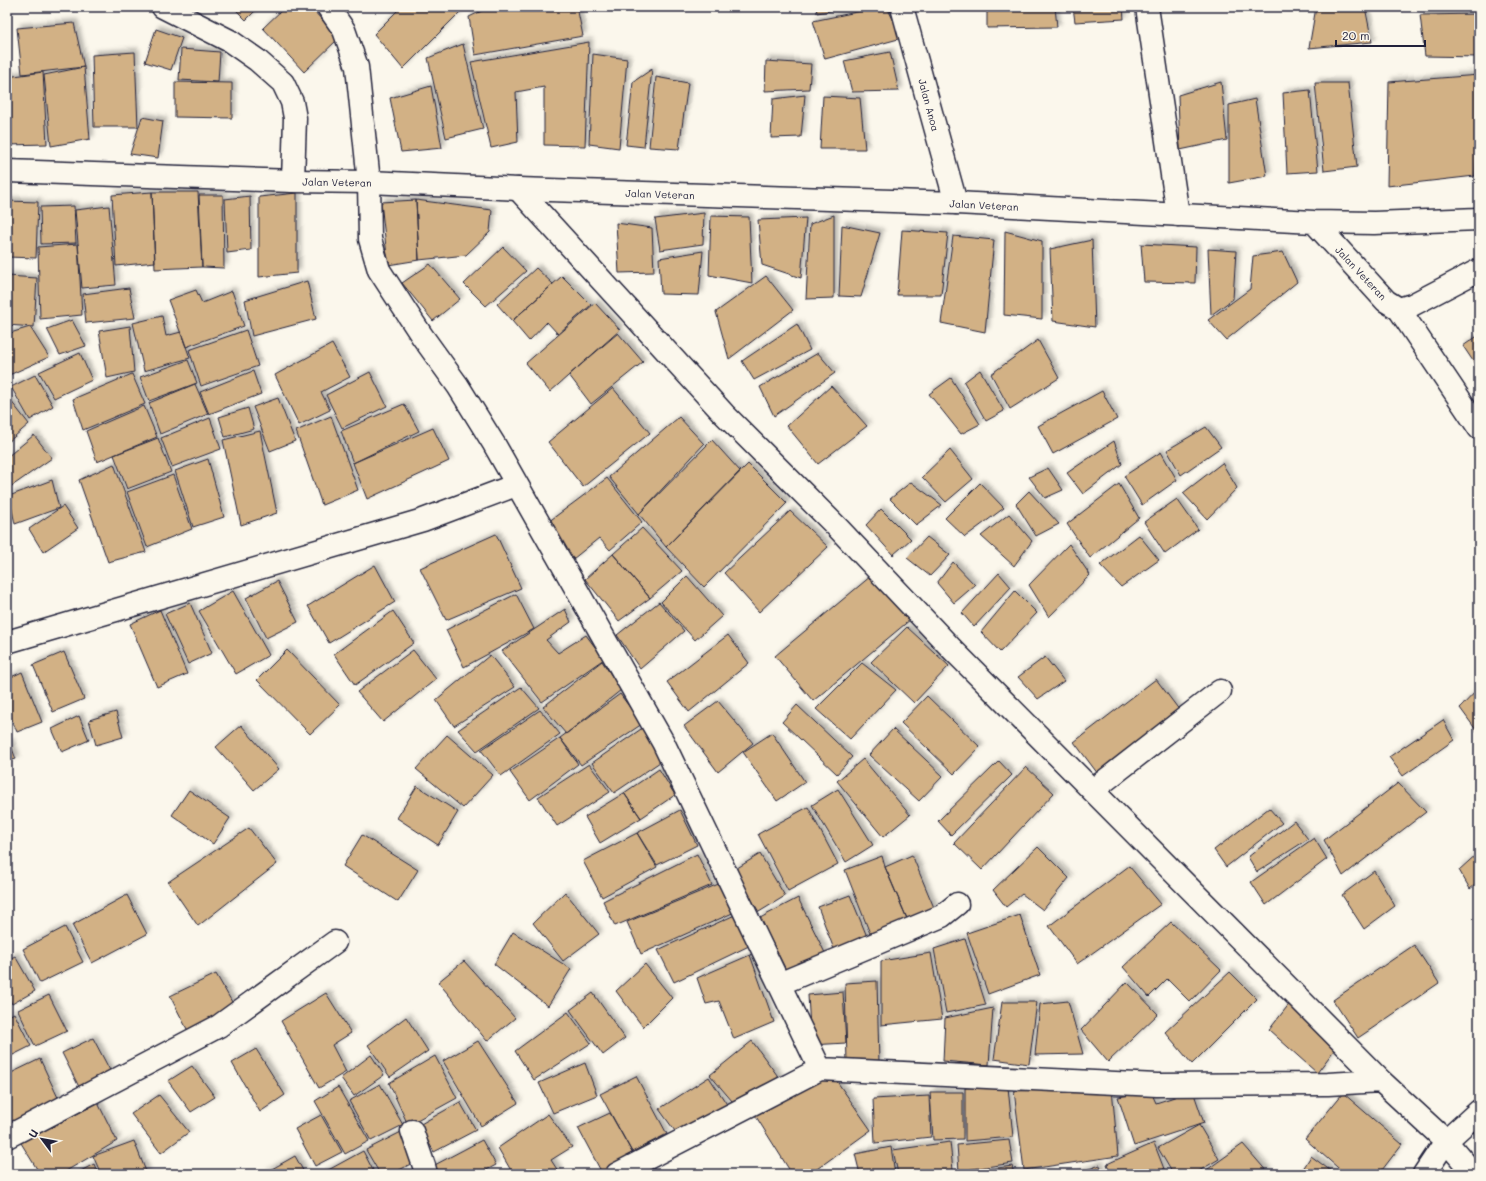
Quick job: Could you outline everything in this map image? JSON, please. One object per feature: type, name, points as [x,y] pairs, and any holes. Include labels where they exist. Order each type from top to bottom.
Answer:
[{"type":"street","points":[[163,7],[230,41],[257,60],[283,82],[292,102],[304,181]]},
{"type":"street","points":[[328,7],[344,30],[357,67],[358,181],[370,239],[379,270],[418,330],[458,386],[494,444],[663,742],[820,1070]]},
{"type":"street","name":"Jalan Anoa","points":[[902,7],[956,203]]},
{"type":"street","points":[[1147,7],[1178,215]]},
{"type":"street","name":"Jalan Veteran","points":[[7,171],[304,181],[358,181],[518,190],[956,203],[1314,222],[1374,223],[1479,220]]},
{"type":"street","points":[[518,190],[724,414],[838,528],[952,649],[1382,1081],[1446,1141],[1474,1174]]},
{"type":"street","name":"Jalan Veteran","points":[[1314,222],[1386,301],[1399,309]]},
{"type":"street","points":[[1479,270],[1412,305],[1399,309],[1479,428]]},
{"type":"street","points":[[7,642],[423,520],[516,485]]},
{"type":"street","points":[[1092,790],[1220,690]]},
{"type":"street","points":[[779,984],[942,916],[957,904]]},
{"type":"street","points":[[7,1137],[219,1026],[335,942]]},
{"type":"street","points":[[616,1174],[820,1070],[1157,1085],[1328,1084],[1382,1081]]},
{"type":"street","points":[[1424,1174],[1446,1141],[1479,1111]]},
{"type":"street","points":[[412,1131],[426,1174]]},
{"type":"building","points":[[233,7],[259,7],[246,20]]},
{"type":"building","points":[[285,7],[310,7],[339,38],[304,72],[263,28]]},
{"type":"building","points":[[401,7],[465,7],[403,69],[374,34]]},
{"type":"building","points":[[490,7],[577,7],[583,36],[475,55],[469,17]]},
{"type":"building","points":[[816,7],[853,7],[817,13]]},
{"type":"building","points":[[887,7],[902,38],[825,59],[813,21]]},
{"type":"building","points":[[987,7],[1055,7],[1057,27],[987,28]]},
{"type":"building","points":[[1073,7],[1123,7],[1124,19],[1075,22]]},
{"type":"building","points":[[1316,7],[1365,7],[1372,42],[1309,48]]},
{"type":"building","points":[[1479,14],[1479,57],[1425,56],[1420,15]]},
{"type":"building","points":[[74,23],[84,67],[22,74],[17,28]]},
{"type":"building","points":[[156,29],[182,38],[171,70],[145,62]]},
{"type":"building","points":[[589,42],[585,146],[544,145],[544,87],[516,92],[518,142],[491,148],[471,62]]},
{"type":"building","points":[[463,44],[483,129],[446,138],[428,58]]},
{"type":"building","points":[[181,49],[220,52],[218,82],[179,80]]},
{"type":"building","points":[[135,52],[138,127],[94,127],[92,55]]},
{"type":"building","points":[[890,52],[899,91],[852,92],[844,61]]},
{"type":"building","points":[[593,54],[627,59],[619,148],[589,144]]},
{"type":"building","points":[[766,61],[811,64],[809,89],[765,91]]},
{"type":"building","points":[[84,67],[90,139],[51,146],[44,75]]},
{"type":"building","points":[[652,69],[644,147],[626,145],[633,82]]},
{"type":"building","points":[[43,72],[47,144],[7,145],[7,77]]},
{"type":"building","points":[[1479,75],[1479,131],[1475,176],[1387,186],[1389,82]]},
{"type":"building","points":[[656,77],[688,83],[679,149],[649,147]]},
{"type":"building","points":[[175,82],[232,83],[232,118],[175,117]]},
{"type":"building","points":[[1221,82],[1227,140],[1180,150],[1178,95]]},
{"type":"building","points":[[1315,83],[1348,83],[1357,167],[1324,171]]},
{"type":"building","points":[[431,86],[442,148],[401,152],[390,98]]},
{"type":"building","points":[[1310,90],[1318,171],[1287,173],[1283,93]]},
{"type":"building","points":[[805,95],[801,137],[771,138],[773,99]]},
{"type":"building","points":[[823,96],[860,98],[865,149],[820,149]]},
{"type":"building","points":[[1255,99],[1267,176],[1229,183],[1229,105]]},
{"type":"building","points":[[142,117],[163,121],[158,158],[130,154]]},
{"type":"building","points":[[152,192],[198,192],[202,267],[155,269]]},
{"type":"building","points":[[152,192],[155,262],[116,266],[112,195]]},
{"type":"building","points":[[297,193],[297,273],[259,277],[259,197]]},
{"type":"building","points":[[199,195],[223,195],[224,268],[202,267]]},
{"type":"building","points":[[250,196],[251,250],[227,253],[225,199]]},
{"type":"building","points":[[416,200],[419,260],[388,265],[381,202]]},
{"type":"building","points":[[416,200],[492,210],[490,232],[466,255],[419,260]]},
{"type":"building","points":[[7,201],[38,202],[36,258],[7,257]]},
{"type":"building","points":[[74,206],[76,243],[41,244],[40,207]]},
{"type":"building","points":[[109,206],[116,285],[82,288],[75,210]]},
{"type":"building","points":[[704,213],[703,244],[660,250],[655,219]]},
{"type":"building","points":[[834,215],[834,298],[806,299],[810,224]]},
{"type":"building","points":[[711,216],[749,217],[752,283],[709,275]]},
{"type":"building","points":[[806,218],[801,278],[762,265],[758,220]]},
{"type":"building","points":[[616,223],[652,228],[654,272],[619,273]]},
{"type":"building","points":[[842,225],[880,233],[861,297],[839,296]]},
{"type":"building","points":[[902,230],[948,233],[941,295],[897,295]]},
{"type":"building","points":[[1005,231],[1042,241],[1042,319],[1004,315]]},
{"type":"building","points":[[953,236],[994,240],[985,332],[941,323]]},
{"type":"building","points":[[1092,240],[1095,327],[1053,321],[1050,249]]},
{"type":"building","points":[[78,244],[82,315],[40,319],[38,247]]},
{"type":"building","points":[[1141,244],[1196,247],[1195,283],[1144,282]]},
{"type":"building","points":[[503,247],[526,271],[486,306],[464,284]]},
{"type":"building","points":[[1208,249],[1236,251],[1233,299],[1211,315]]},
{"type":"building","points":[[703,251],[699,295],[661,294],[659,258]]},
{"type":"building","points":[[1283,252],[1297,282],[1226,340],[1208,320],[1250,289],[1253,256]]},
{"type":"building","points":[[430,264],[460,299],[433,321],[402,283]]},
{"type":"building","points":[[536,268],[553,284],[512,321],[497,304]]},
{"type":"building","points":[[7,276],[37,278],[34,327],[7,325]]},
{"type":"building","points":[[562,276],[591,305],[558,334],[547,322],[529,341],[512,321]]},
{"type":"building","points":[[766,276],[793,310],[729,359],[716,312]]},
{"type":"building","points":[[307,281],[316,319],[252,336],[245,300]]},
{"type":"building","points":[[129,288],[135,318],[86,323],[83,294]]},
{"type":"building","points":[[196,290],[202,303],[232,291],[244,326],[186,347],[168,300]]},
{"type":"building","points":[[595,303],[620,330],[550,392],[526,363]]},
{"type":"building","points":[[162,316],[166,336],[181,332],[190,358],[144,371],[133,323]]},
{"type":"building","points":[[72,320],[86,346],[60,355],[47,329]]},
{"type":"building","points":[[797,324],[810,350],[754,380],[742,361]]},
{"type":"building","points":[[130,326],[134,372],[107,378],[99,331]]},
{"type":"building","points":[[30,327],[49,357],[7,376],[7,334]]},
{"type":"building","points":[[246,330],[258,366],[201,386],[189,350]]},
{"type":"building","points":[[618,333],[643,362],[591,404],[569,375]]},
{"type":"building","points":[[1479,335],[1479,370],[1463,346]]},
{"type":"building","points":[[1038,340],[1059,378],[1010,409],[991,374]]},
{"type":"building","points":[[332,344],[350,377],[321,392],[330,410],[299,425],[275,375]]},
{"type":"building","points":[[80,353],[92,380],[54,398],[39,372]]},
{"type":"building","points":[[818,353],[835,373],[774,416],[760,387]]},
{"type":"building","points":[[188,360],[197,383],[149,401],[140,377]]},
{"type":"building","points":[[980,370],[1004,411],[986,421],[964,382]]},
{"type":"building","points":[[253,371],[261,394],[209,414],[200,392]]},
{"type":"building","points":[[370,372],[387,406],[342,428],[326,395]]},
{"type":"building","points":[[132,374],[145,404],[83,430],[73,399]]},
{"type":"building","points":[[35,375],[53,406],[30,420],[11,387]]},
{"type":"building","points":[[951,378],[980,424],[961,434],[929,394]]},
{"type":"building","points":[[195,384],[208,414],[160,434],[149,403]]},
{"type":"building","points":[[831,386],[867,426],[818,464],[787,426]]},
{"type":"building","points":[[613,388],[650,433],[583,487],[548,442]]},
{"type":"building","points":[[1102,391],[1117,419],[1053,454],[1038,426]]},
{"type":"building","points":[[7,396],[29,424],[7,443]]},
{"type":"building","points":[[278,398],[295,441],[270,451],[253,407]]},
{"type":"building","points":[[404,404],[419,431],[353,463],[341,431]]},
{"type":"building","points":[[144,406],[157,437],[97,462],[86,431]]},
{"type":"building","points":[[248,408],[254,429],[225,437],[219,417]]},
{"type":"building","points":[[331,416],[358,490],[322,505],[296,431]]},
{"type":"building","points":[[679,417],[704,444],[639,514],[609,477]]},
{"type":"building","points":[[210,418],[221,449],[172,467],[161,438]]},
{"type":"building","points":[[1206,427],[1221,447],[1181,475],[1167,450]]},
{"type":"building","points":[[433,428],[449,461],[367,499],[353,463]]},
{"type":"building","points":[[260,431],[277,513],[241,525],[223,440]]},
{"type":"building","points":[[34,435],[52,458],[12,486],[7,479],[7,457]]},
{"type":"building","points":[[158,438],[171,472],[127,489],[114,455]]},
{"type":"building","points":[[712,440],[740,471],[666,547],[639,514]]},
{"type":"building","points":[[1114,441],[1122,464],[1083,494],[1067,473]]},
{"type":"building","points":[[950,450],[973,479],[946,502],[922,477]]},
{"type":"building","points":[[1161,452],[1177,480],[1142,505],[1124,476]]},
{"type":"building","points":[[208,459],[224,517],[193,527],[175,471]]},
{"type":"building","points":[[1222,463],[1237,488],[1207,519],[1183,493]]},
{"type":"building","points":[[114,464],[146,552],[108,562],[79,480]]},
{"type":"building","points":[[748,464],[787,503],[704,587],[666,547]]},
{"type":"building","points":[[1048,468],[1063,490],[1045,498],[1029,477]]},
{"type":"building","points":[[173,475],[192,529],[147,547],[127,492]]},
{"type":"building","points":[[607,478],[642,522],[610,550],[599,538],[573,559],[548,522]]},
{"type":"building","points":[[52,480],[59,508],[15,524],[9,496]]},
{"type":"building","points":[[911,482],[942,505],[916,525],[890,499]]},
{"type":"building","points":[[980,483],[1004,508],[965,537],[945,518]]},
{"type":"building","points":[[1119,484],[1139,518],[1090,558],[1067,524]]},
{"type":"building","points":[[1029,491],[1059,524],[1036,536],[1016,504]]},
{"type":"building","points":[[1177,499],[1198,529],[1165,554],[1144,522]]},
{"type":"building","points":[[63,506],[78,528],[43,552],[29,529]]},
{"type":"building","points":[[881,509],[911,539],[893,555],[866,525]]},
{"type":"building","points":[[790,511],[828,547],[759,612],[724,573]]},
{"type":"building","points":[[1009,514],[1032,541],[1014,566],[981,536]]},
{"type":"building","points":[[642,528],[682,571],[650,598],[613,554]]},
{"type":"building","points":[[496,534],[521,588],[446,620],[420,568]]},
{"type":"building","points":[[1139,535],[1159,560],[1121,587],[1100,565]]},
{"type":"building","points":[[927,537],[950,555],[930,576],[907,558]]},
{"type":"building","points":[[1069,544],[1090,575],[1049,617],[1029,585]]},
{"type":"building","points":[[613,554],[650,598],[619,621],[585,579]]},
{"type":"building","points":[[953,562],[975,585],[954,603],[937,583]]},
{"type":"building","points":[[375,565],[395,602],[329,643],[308,606]]},
{"type":"building","points":[[999,573],[1011,587],[974,627],[962,613]]},
{"type":"building","points":[[687,576],[722,616],[695,640],[661,602]]},
{"type":"building","points":[[871,576],[911,619],[813,701],[775,656]]},
{"type":"building","points":[[277,581],[298,622],[266,638],[246,598]]},
{"type":"building","points":[[233,591],[269,655],[236,674],[199,611]]},
{"type":"building","points":[[1015,591],[1037,613],[1000,652],[981,632]]},
{"type":"building","points":[[516,594],[534,629],[464,667],[446,630]]},
{"type":"building","points":[[659,602],[684,631],[640,669],[617,635]]},
{"type":"building","points":[[190,603],[212,653],[188,664],[165,614]]},
{"type":"building","points":[[565,609],[571,622],[546,640],[558,653],[586,635],[604,659],[542,702],[502,651]]},
{"type":"building","points":[[160,610],[187,674],[157,687],[130,624]]},
{"type":"building","points":[[393,611],[414,643],[355,685],[334,654]]},
{"type":"building","points":[[907,627],[949,666],[914,703],[871,662]]},
{"type":"building","points":[[728,635],[749,663],[689,712],[667,682]]},
{"type":"building","points":[[287,650],[340,705],[310,734],[257,680]]},
{"type":"building","points":[[413,650],[436,679],[383,722],[357,692]]},
{"type":"building","points":[[64,652],[84,699],[53,712],[33,665]]},
{"type":"building","points":[[490,655],[515,687],[454,726],[436,700]]},
{"type":"building","points":[[1045,657],[1064,681],[1038,699],[1018,677]]},
{"type":"building","points":[[602,661],[621,690],[566,734],[543,707]]},
{"type":"building","points":[[862,663],[896,690],[850,739],[816,709]]},
{"type":"building","points":[[22,672],[42,722],[17,732],[7,708],[7,679]]},
{"type":"building","points":[[1156,679],[1180,711],[1098,774],[1074,742]]},
{"type":"building","points":[[521,687],[539,708],[477,751],[458,730]]},
{"type":"building","points":[[1479,688],[1479,734],[1460,708]]},
{"type":"building","points":[[620,694],[642,724],[581,765],[560,738]]},
{"type":"building","points":[[927,696],[980,747],[954,774],[901,723]]},
{"type":"building","points":[[718,701],[753,743],[718,772],[684,726]]},
{"type":"building","points":[[797,705],[852,757],[837,774],[782,722]]},
{"type":"building","points":[[540,710],[560,734],[501,776],[481,750]]},
{"type":"building","points":[[116,712],[123,737],[96,745],[89,720]]},
{"type":"building","points":[[79,716],[89,740],[62,752],[52,729]]},
{"type":"building","points":[[1443,720],[1454,740],[1403,776],[1389,757]]},
{"type":"building","points":[[241,725],[279,769],[254,790],[216,747]]},
{"type":"building","points":[[644,727],[666,758],[614,793],[592,763]]},
{"type":"building","points":[[893,729],[943,776],[919,801],[869,755]]},
{"type":"building","points":[[772,733],[805,782],[777,801],[743,752]]},
{"type":"building","points":[[447,735],[493,775],[463,808],[416,769]]},
{"type":"building","points":[[560,738],[578,764],[530,800],[510,772]]},
{"type":"building","points":[[7,741],[9,741],[16,759],[7,762]]},
{"type":"building","points":[[863,759],[910,815],[883,837],[837,781]]},
{"type":"building","points":[[999,761],[1012,775],[951,835],[938,821]]},
{"type":"building","points":[[589,764],[610,792],[557,826],[538,797]]},
{"type":"building","points":[[1026,767],[1054,793],[982,870],[954,843]]},
{"type":"building","points":[[659,769],[675,795],[641,818],[624,793]]},
{"type":"building","points":[[1398,783],[1426,812],[1343,876],[1324,840]]},
{"type":"building","points":[[417,786],[458,812],[438,845],[397,818]]},
{"type":"building","points":[[838,789],[873,845],[846,862],[812,805]]},
{"type":"building","points":[[189,790],[230,818],[213,844],[172,815]]},
{"type":"building","points":[[624,793],[641,818],[600,843],[585,817]]},
{"type":"building","points":[[808,807],[838,864],[788,891],[758,834]]},
{"type":"building","points":[[1269,808],[1282,823],[1226,867],[1214,850]]},
{"type":"building","points":[[680,810],[697,845],[657,865],[637,833]]},
{"type":"building","points":[[1294,821],[1308,839],[1257,872],[1248,857]]},
{"type":"building","points":[[249,828],[277,864],[198,926],[168,882]]},
{"type":"building","points":[[637,833],[657,867],[602,897],[583,861]]},
{"type":"building","points":[[362,835],[418,870],[398,902],[343,866]]},
{"type":"building","points":[[1314,838],[1327,859],[1266,905],[1251,882]]},
{"type":"building","points":[[1038,847],[1069,878],[1043,910],[1022,894],[1006,907],[993,890]]},
{"type":"building","points":[[1479,852],[1479,882],[1470,889],[1459,870]]},
{"type":"building","points":[[697,854],[712,885],[615,926],[603,901]]},
{"type":"building","points":[[760,854],[785,896],[759,912],[734,870]]},
{"type":"building","points":[[912,855],[935,910],[908,921],[885,867]]},
{"type":"building","points":[[882,856],[885,867],[908,921],[871,936],[845,870]]},
{"type":"building","points":[[1129,866],[1161,904],[1077,964],[1049,926]]},
{"type":"building","points":[[1374,871],[1395,906],[1364,929],[1342,895]]},
{"type":"building","points":[[721,883],[737,911],[641,954],[627,922]]},
{"type":"building","points":[[565,892],[599,934],[563,961],[533,923]]},
{"type":"building","points":[[127,895],[147,934],[92,963],[72,925]]},
{"type":"building","points":[[850,895],[868,939],[835,952],[818,907]]},
{"type":"building","points":[[798,898],[826,955],[788,974],[760,918]]},
{"type":"building","points":[[737,914],[751,945],[674,982],[658,950]]},
{"type":"building","points":[[1020,915],[1040,975],[988,994],[967,933]]},
{"type":"building","points":[[1171,922],[1221,970],[1190,1002],[1167,979],[1149,997],[1123,967]]},
{"type":"building","points":[[65,927],[83,962],[40,983],[23,949]]},
{"type":"building","points":[[513,932],[571,969],[548,1006],[494,964]]},
{"type":"building","points":[[965,939],[986,1005],[946,1013],[934,949]]},
{"type":"building","points":[[1414,945],[1439,983],[1358,1038],[1333,1000]]},
{"type":"building","points":[[931,953],[942,1019],[881,1025],[881,961]]},
{"type":"building","points":[[750,955],[774,1022],[734,1039],[719,1001],[706,1004],[697,978]]},
{"type":"building","points":[[15,956],[35,991],[12,1004],[7,995],[7,960]]},
{"type":"building","points":[[464,961],[515,1018],[487,1041],[438,982]]},
{"type":"building","points":[[645,964],[672,998],[643,1027],[616,991]]},
{"type":"building","points":[[1230,972],[1257,999],[1192,1064],[1165,1032]]},
{"type":"building","points":[[216,974],[236,1009],[190,1035],[170,996]]},
{"type":"building","points":[[877,981],[879,1063],[847,1063],[845,983]]},
{"type":"building","points":[[1127,982],[1158,1014],[1108,1062],[1081,1030]]},
{"type":"building","points":[[843,992],[846,1043],[811,1045],[808,995]]},
{"type":"building","points":[[326,993],[351,1033],[332,1045],[346,1072],[319,1088],[281,1021]]},
{"type":"building","points":[[593,993],[625,1038],[603,1055],[570,1010]]},
{"type":"building","points":[[49,995],[67,1031],[35,1046],[18,1010]]},
{"type":"building","points":[[1068,1001],[1083,1054],[1035,1055],[1040,1004]]},
{"type":"building","points":[[1002,1002],[1037,1002],[1029,1064],[994,1059]]},
{"type":"building","points":[[1290,1003],[1338,1045],[1317,1073],[1269,1030]]},
{"type":"building","points":[[993,1008],[989,1065],[943,1061],[945,1018]]},
{"type":"building","points":[[568,1012],[591,1043],[534,1080],[515,1051]]},
{"type":"building","points":[[14,1013],[31,1046],[7,1058],[7,1017]]},
{"type":"building","points":[[406,1017],[428,1051],[390,1077],[368,1045]]},
{"type":"building","points":[[93,1038],[114,1078],[83,1095],[62,1053]]},
{"type":"building","points":[[478,1041],[518,1103],[481,1126],[443,1061]]},
{"type":"building","points":[[752,1041],[780,1079],[738,1108],[710,1075]]},
{"type":"building","points":[[256,1049],[285,1095],[260,1112],[232,1063]]},
{"type":"building","points":[[371,1055],[384,1075],[354,1096],[341,1078]]},
{"type":"building","points":[[435,1056],[457,1098],[408,1125],[389,1083]]},
{"type":"building","points":[[40,1059],[60,1102],[7,1128],[7,1075]]},
{"type":"building","points":[[585,1063],[597,1095],[553,1113],[539,1083]]},
{"type":"building","points":[[192,1066],[215,1097],[191,1112],[168,1081]]},
{"type":"building","points":[[829,1070],[871,1130],[810,1174],[792,1174],[755,1115]]},
{"type":"building","points":[[636,1076],[667,1134],[632,1152],[600,1094]]},
{"type":"building","points":[[709,1077],[730,1109],[680,1138],[659,1109]]},
{"type":"building","points":[[380,1084],[403,1125],[371,1141],[349,1101]]},
{"type":"building","points":[[338,1087],[369,1141],[345,1154],[315,1101]]},
{"type":"building","points":[[1008,1087],[1013,1137],[965,1141],[965,1088]]},
{"type":"building","points":[[1112,1088],[1118,1156],[1024,1170],[1014,1091]]},
{"type":"building","points":[[1193,1091],[1204,1123],[1134,1146],[1118,1097],[1151,1092],[1156,1103]]},
{"type":"building","points":[[930,1092],[963,1092],[963,1139],[933,1140]]},
{"type":"building","points":[[1343,1093],[1402,1144],[1379,1174],[1345,1174],[1305,1139]]},
{"type":"building","points":[[159,1095],[189,1132],[161,1153],[131,1114]]},
{"type":"building","points":[[929,1096],[931,1137],[875,1143],[873,1099]]},
{"type":"building","points":[[460,1102],[476,1130],[434,1152],[419,1125]]},
{"type":"building","points":[[98,1103],[117,1141],[61,1174],[40,1174],[21,1143]]},
{"type":"building","points":[[610,1113],[634,1156],[602,1173],[578,1128]]},
{"type":"building","points":[[548,1114],[572,1147],[551,1160],[560,1174],[513,1174],[498,1148]]},
{"type":"building","points":[[321,1115],[342,1152],[315,1166],[295,1129]]},
{"type":"building","points":[[1479,1122],[1479,1142],[1472,1129]]},
{"type":"building","points":[[1199,1125],[1219,1159],[1194,1174],[1173,1174],[1158,1148]]},
{"type":"building","points":[[403,1131],[418,1160],[392,1174],[380,1174],[366,1150]]},
{"type":"building","points":[[482,1140],[496,1165],[479,1174],[435,1174],[431,1167]]},
{"type":"building","points":[[1009,1140],[1013,1163],[959,1171],[957,1145]]},
{"type":"building","points":[[134,1141],[147,1174],[101,1174],[93,1156]]},
{"type":"building","points":[[950,1142],[953,1170],[923,1174],[898,1174],[893,1150]]},
{"type":"building","points":[[1154,1143],[1166,1174],[1111,1174],[1107,1164]]},
{"type":"building","points":[[1243,1144],[1269,1174],[1201,1174]]},
{"type":"building","points":[[891,1147],[895,1174],[860,1174],[855,1154]]},
{"type":"building","points":[[363,1151],[375,1174],[321,1174]]},
{"type":"building","points":[[295,1156],[305,1174],[263,1174]]},
{"type":"building","points":[[1311,1156],[1335,1174],[1300,1174]]},
{"type":"building","points":[[94,1164],[98,1174],[75,1174]]},
{"type":"building","points":[[1100,1165],[1102,1174],[1075,1174]]},
{"type":"building","points":[[1012,1166],[1014,1174],[961,1173]]}]
